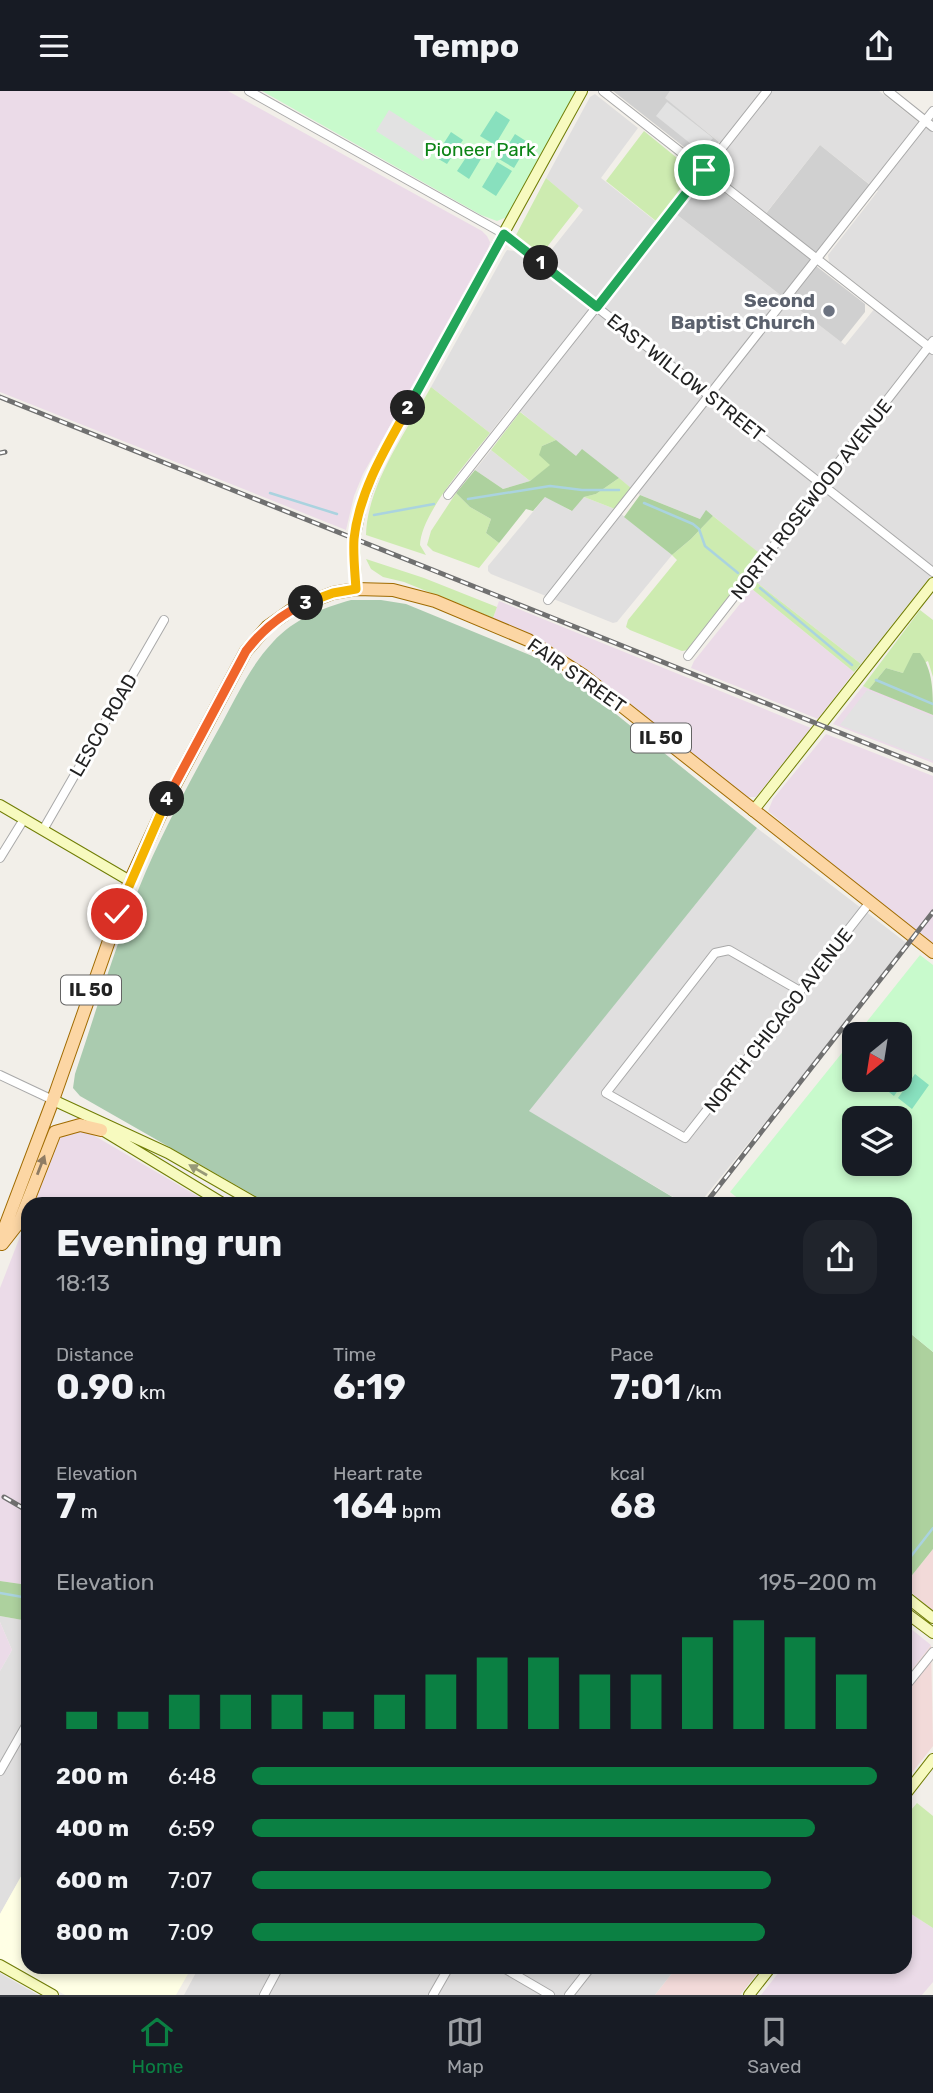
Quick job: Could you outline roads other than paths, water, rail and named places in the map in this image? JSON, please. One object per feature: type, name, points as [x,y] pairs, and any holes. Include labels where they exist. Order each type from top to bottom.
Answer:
[{"type":"main road","points":[[356,589],[354,540],[361,506],[380,458],[582,91]]},
{"type":"main road","points":[[753,811],[933,583]]},
{"type":"main road","name":"FAIR STREET","points":[[356,589],[393,590],[435,601],[528,640],[584,676],[933,953]]},
{"type":"main road","name":"IL 50","points":[[0,1240],[53,1100],[130,881],[168,798],[242,658],[256,638],[279,617],[294,608],[333,593],[356,589]]},
{"type":"main road","points":[[0,805],[130,881]]},
{"type":"main road","points":[[53,1100],[213,1197]]},
{"type":"main road","points":[[53,1100],[168,1153],[245,1197]]},
{"type":"main road","points":[[29,1197],[55,1132],[80,1125],[101,1130]]},
{"type":"main road","points":[[0,1247],[21,1218]]},
{"type":"main road","points":[[912,1602],[933,1618]]},
{"type":"main road","points":[[912,1617],[933,1633]]},
{"type":"main road","points":[[912,1785],[933,1759]]},
{"type":"main road","points":[[0,1965],[53,1995]]},
{"type":"main road","points":[[749,1995],[766,1974]]},
{"type":"street","name":"EAST WILLOW STREET","points":[[249,91],[504,234],[933,572]]},
{"type":"street","points":[[603,91],[816,259],[932,346]]},
{"type":"street","points":[[448,495],[767,91]]},
{"type":"street","points":[[888,91],[933,127]]},
{"type":"street","points":[[548,600],[933,111]]},
{"type":"street","name":"NORTH ROSEWOOD AVENUE","points":[[688,656],[932,346]]},
{"type":"street","name":"LESCO ROAD","points":[[43,830],[164,620]]},
{"type":"street","points":[[0,858],[24,819]]},
{"type":"street","name":"NORTH CHICAGO AVENUE","points":[[800,991],[729,950],[715,953],[606,1093],[685,1138],[870,902]]},
{"type":"street","points":[[0,1075],[53,1100]]},
{"type":"street","points":[[912,1678],[933,1652]]},
{"type":"street","points":[[0,1771],[21,1734]]},
{"type":"street","points":[[264,1995],[275,1974]]},
{"type":"street","points":[[433,1995],[445,1974]]},
{"type":"street","points":[[514,1974],[550,1995]]},
{"type":"street","points":[[569,1995],[586,1974]]},
{"type":"waterway","points":[[468,499],[550,486],[582,490],[619,490]]},
{"type":"waterway","points":[[270,493],[337,514]]},
{"type":"waterway","points":[[644,503],[693,524],[699,529],[705,546],[738,573]]},
{"type":"waterway","points":[[374,515],[434,504]]},
{"type":"waterway","points":[[760,588],[852,665]]},
{"type":"waterway","points":[[876,680],[933,704]]},
{"type":"waterway","points":[[912,1555],[933,1528]]},
{"type":"waterway","points":[[0,1593],[21,1597]]},
{"type":"railway","points":[[0,397],[933,770]]},
{"type":"railway","points":[[0,453],[5,452]]},
{"type":"railway","points":[[710,1197],[933,912]]},
{"type":"railway","points":[[4,1497],[21,1507]]},
{"type":"place","name":"Second Baptist Church","points":[[829,311]]},
{"type":"park label","name":"Pioneer Park","points":[[480,149]]}]
